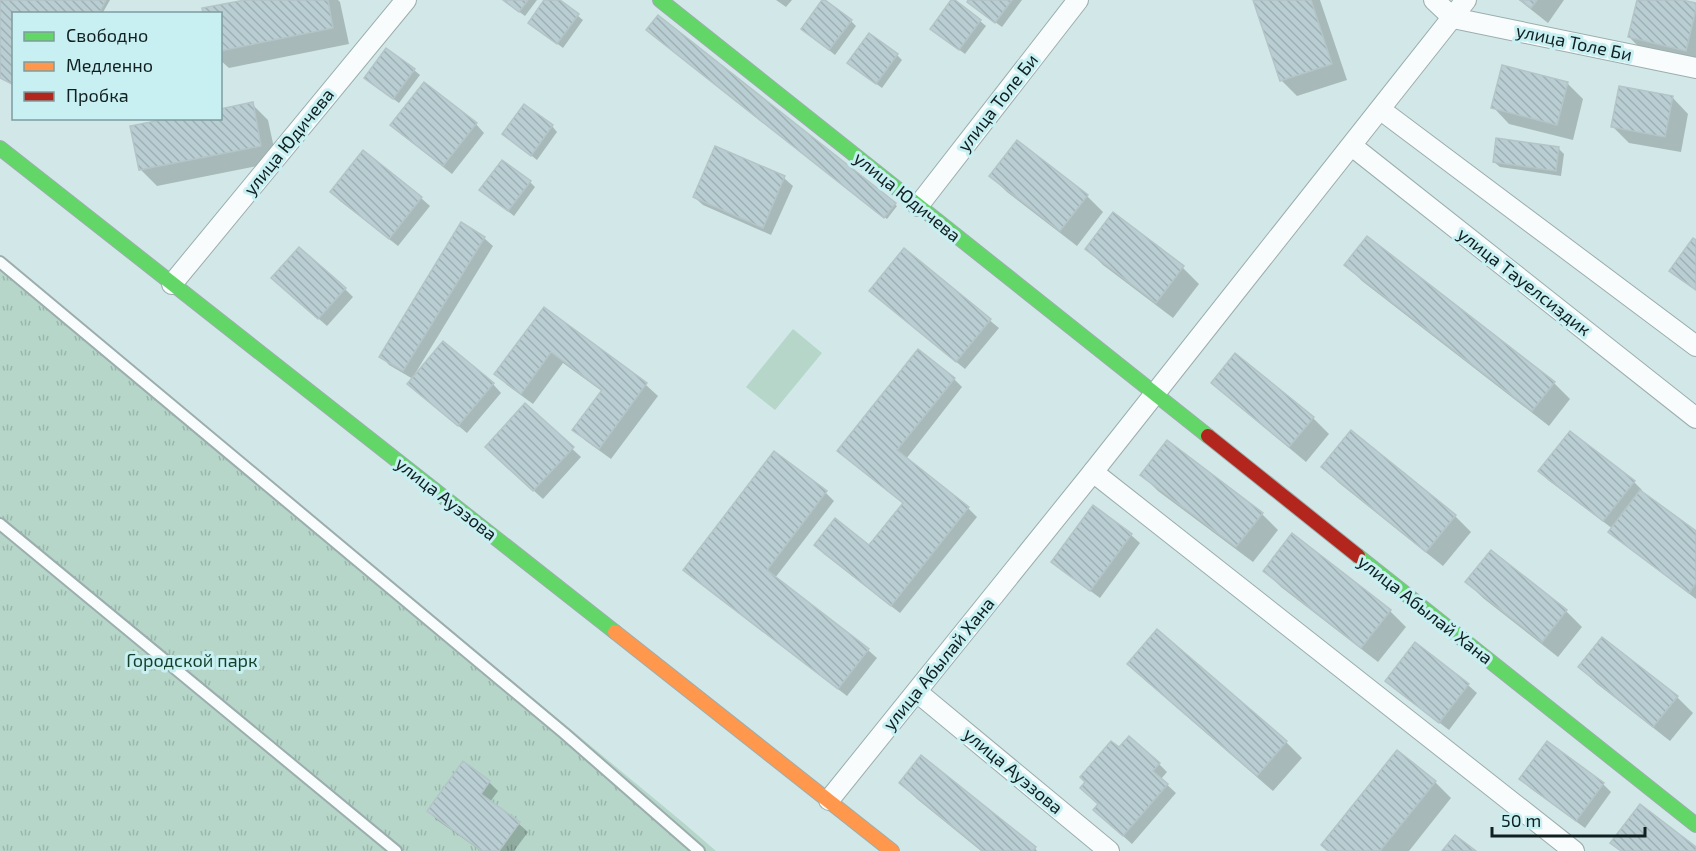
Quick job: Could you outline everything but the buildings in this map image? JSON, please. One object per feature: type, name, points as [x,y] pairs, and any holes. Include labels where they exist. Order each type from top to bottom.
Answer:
[{"type":"street","name":"улица Юдичева","points":[[172,284],[406,0]]},
{"type":"street","name":"улица Юдичева","points":[[660,0],[1154,395]]},
{"type":"street","name":"улица Толе Би","points":[[918,206],[1078,0]]},
{"type":"street","points":[[1434,0],[1453,18]]},
{"type":"street","name":"улица Абылай Хана","points":[[829,801],[1381,110],[1466,0]]},
{"type":"street","name":"улица Толе Би","points":[[1453,18],[1696,68]]},
{"type":"street","points":[[1381,110],[1696,346]]},
{"type":"street","name":"улица Тауелсиздик","points":[[1352,146],[1696,418]]},
{"type":"street","name":"улица Ауэзова","points":[[0,148],[892,851]]},
{"type":"street","name":"улица Абылай Хана","points":[[1154,395],[1696,825]]},
{"type":"street","points":[[1093,472],[1574,851]]},
{"type":"street","name":"улица Ауэзова","points":[[916,692],[1109,851]]},
{"type":"lane","points":[[0,262],[564,733],[699,851]]},
{"type":"lane","points":[[0,524],[396,851]]},
{"type":"green space","name":"Городской парк","points":[[0,256],[686,825],[716,851],[0,851]]},
{"type":"green space","points":[[793,329],[822,353],[775,410],[746,387]]},
{"type":"traffic: fast","points":[[660,0],[1208,436]]},
{"type":"traffic: fast","points":[[0,148],[615,632]]},
{"type":"traffic: fast","points":[[1358,556],[1696,825]]},
{"type":"traffic: slow","points":[[615,632],[892,851]]},
{"type":"traffic: jam","points":[[1208,436],[1358,556]]}]
